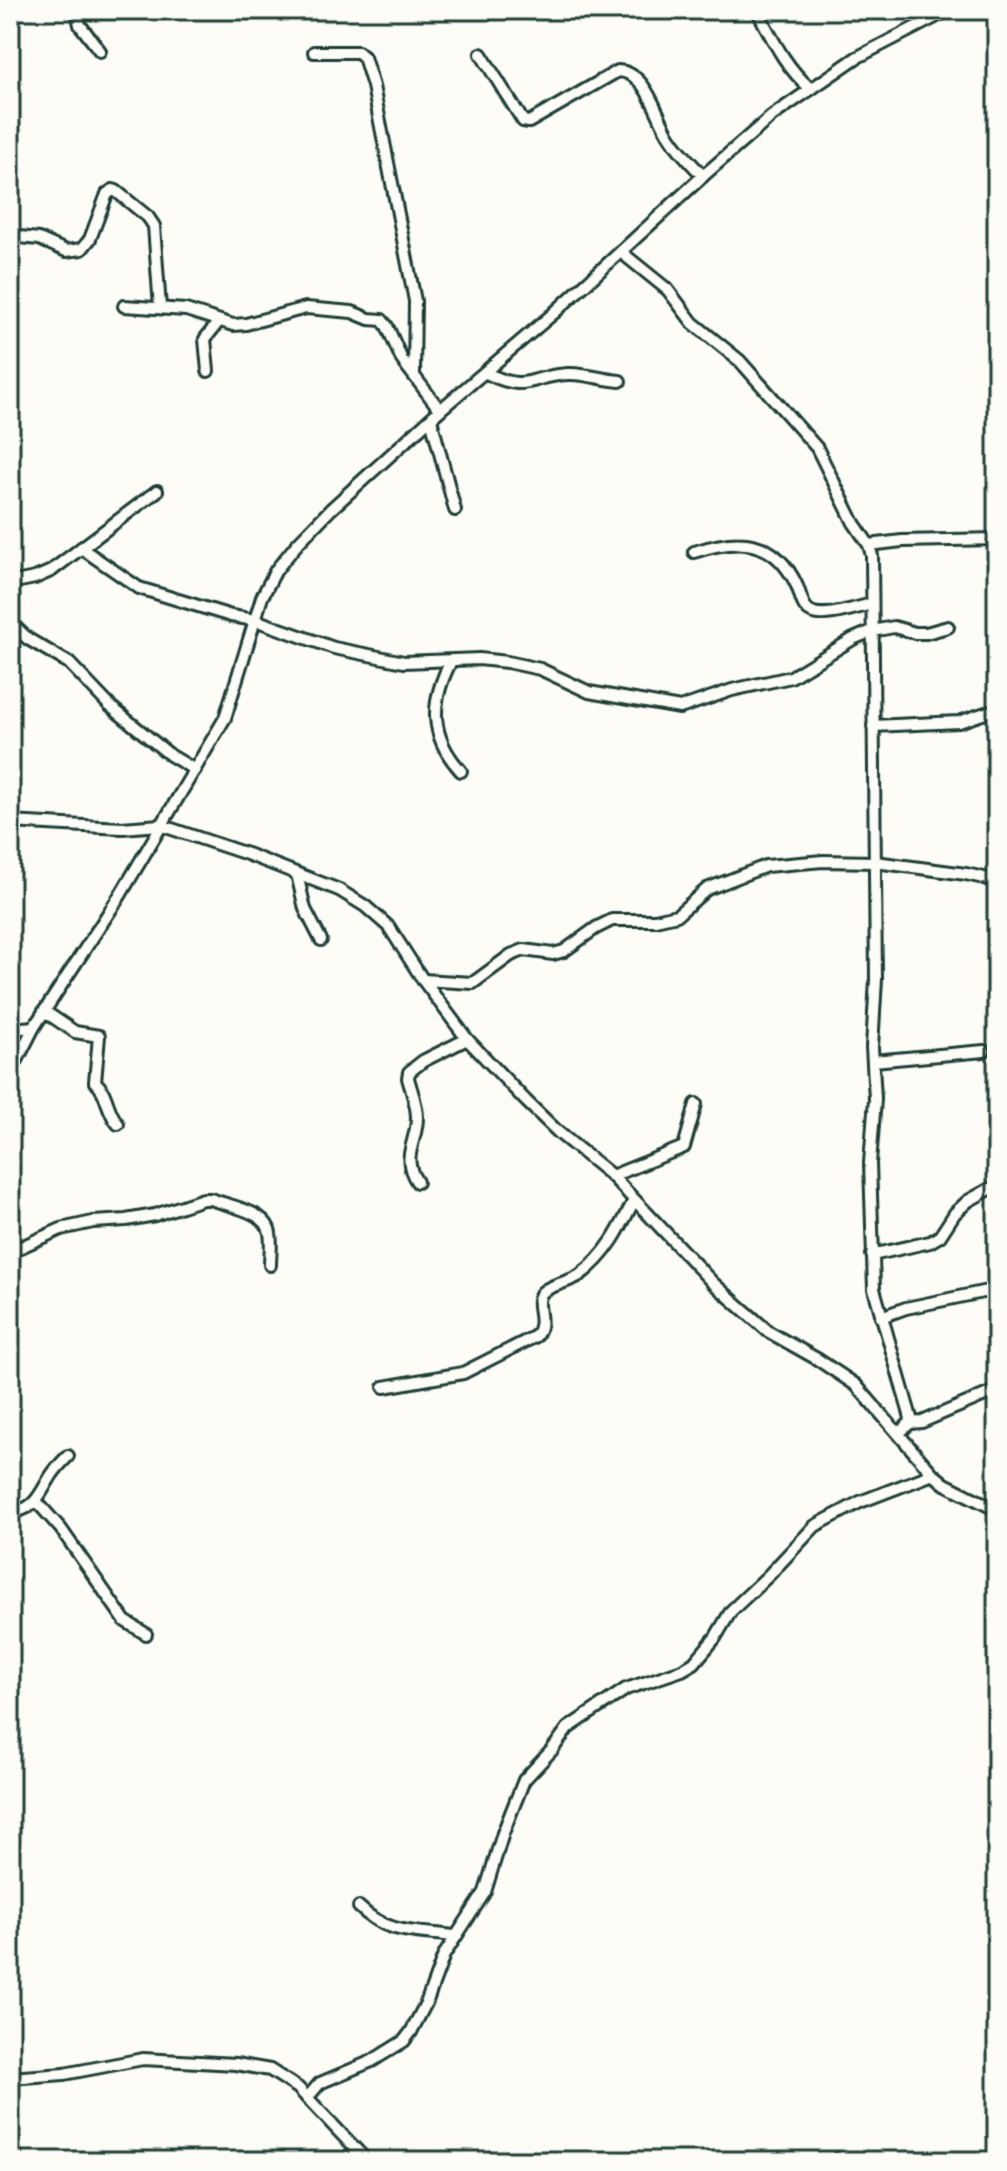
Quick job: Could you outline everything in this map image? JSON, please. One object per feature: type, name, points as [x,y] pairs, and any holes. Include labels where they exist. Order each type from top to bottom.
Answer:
[{"type":"street","points":[[77,10],[80,25],[100,51]]},
{"type":"street","points":[[757,10],[784,60],[810,88]]},
{"type":"street","points":[[10,1074],[34,1027],[121,894],[225,718],[262,597],[276,570],[298,543],[440,410],[486,373],[772,116],[856,58],[949,10]]},
{"type":"street","points":[[314,52],[358,52],[364,57],[373,86],[415,301],[414,374]]},
{"type":"street","points":[[481,54],[523,121],[529,122],[618,71],[625,71],[645,88],[667,134],[703,176]]},
{"type":"street","points":[[10,236],[39,239],[66,251],[82,249],[90,239],[107,194],[116,191],[148,217],[154,226],[160,308]]},
{"type":"street","points":[[621,252],[661,284],[693,323],[740,361],[817,448],[872,556],[875,862],[875,1099],[870,1163],[872,1255],[874,1289],[909,1409],[910,1423]]},
{"type":"street","points":[[124,306],[203,314],[233,325],[306,308],[352,312],[382,320],[402,360],[440,410]]},
{"type":"street","points":[[208,371],[205,339],[219,321]]},
{"type":"street","points":[[486,373],[517,384],[531,384],[571,374],[620,381]]},
{"type":"street","points":[[431,419],[455,510]]},
{"type":"street","points":[[10,583],[51,571],[157,491]]},
{"type":"street","points":[[869,545],[902,541],[997,539]]},
{"type":"street","points":[[694,552],[730,542],[769,550],[788,570],[804,606],[810,612],[819,614],[872,604]]},
{"type":"street","points":[[81,548],[139,588],[231,616],[255,620],[334,648],[404,662],[479,659],[525,665],[589,692],[680,708],[732,690],[791,677],[844,644],[872,631],[894,627],[926,633],[948,627]]},
{"type":"street","points":[[10,622],[28,639],[69,663],[110,706],[170,755],[195,770]]},
{"type":"street","points":[[451,661],[440,682],[435,712],[440,740],[447,755],[461,771]]},
{"type":"street","points":[[873,726],[959,722],[997,709]]},
{"type":"street","points":[[10,822],[122,828],[160,825],[247,854],[339,890],[365,906],[389,927],[467,1039],[559,1133],[612,1176],[713,1283],[769,1332],[856,1385],[945,1484],[997,1510]]},
{"type":"street","points":[[423,980],[473,983],[511,955],[524,950],[553,954],[564,951],[612,920],[655,920],[677,915],[707,889],[766,866],[823,861],[875,862],[997,881]]},
{"type":"street","points":[[297,874],[305,909],[321,940]]},
{"type":"street","points":[[44,1011],[75,1032],[99,1036],[95,1082],[102,1086],[108,1109],[118,1124]]},
{"type":"street","points":[[10,1029],[34,1027]]},
{"type":"street","points":[[417,1182],[408,1162],[417,1120],[409,1072],[423,1061],[467,1039]]},
{"type":"street","points":[[873,1061],[984,1051]]},
{"type":"street","points":[[612,1176],[684,1147],[696,1104]]},
{"type":"street","points":[[872,1255],[930,1242],[940,1236],[955,1213],[968,1201],[997,1185]]},
{"type":"street","points":[[10,1252],[70,1227],[104,1220],[139,1219],[211,1199],[258,1216],[265,1222],[271,1233],[270,1265]]},
{"type":"street","points":[[384,1387],[463,1373],[536,1336],[541,1327],[539,1298],[542,1292],[577,1277],[599,1258],[616,1238],[634,1200]]},
{"type":"street","points":[[881,1317],[906,1308],[997,1289]]},
{"type":"street","points":[[899,1433],[910,1423],[922,1422],[997,1390]]},
{"type":"street","points":[[10,1512],[37,1502],[50,1477],[68,1456]]},
{"type":"street","points":[[307,2098],[320,2083],[372,2061],[404,2041],[418,2020],[454,1936],[485,1892],[503,1833],[524,1780],[568,1728],[626,1689],[694,1663],[715,1638],[731,1611],[815,1526],[860,1502],[933,1474]]},
{"type":"street","points":[[37,1502],[61,1529],[125,1621],[146,1634]]},
{"type":"street","points":[[359,1907],[372,1920],[384,1926],[454,1936]]},
{"type":"street","points":[[10,2078],[64,2074],[143,2059],[270,2070],[298,2088],[367,2161]]},
{"type":"street","points":[[10,2138],[17,2161]]}]
